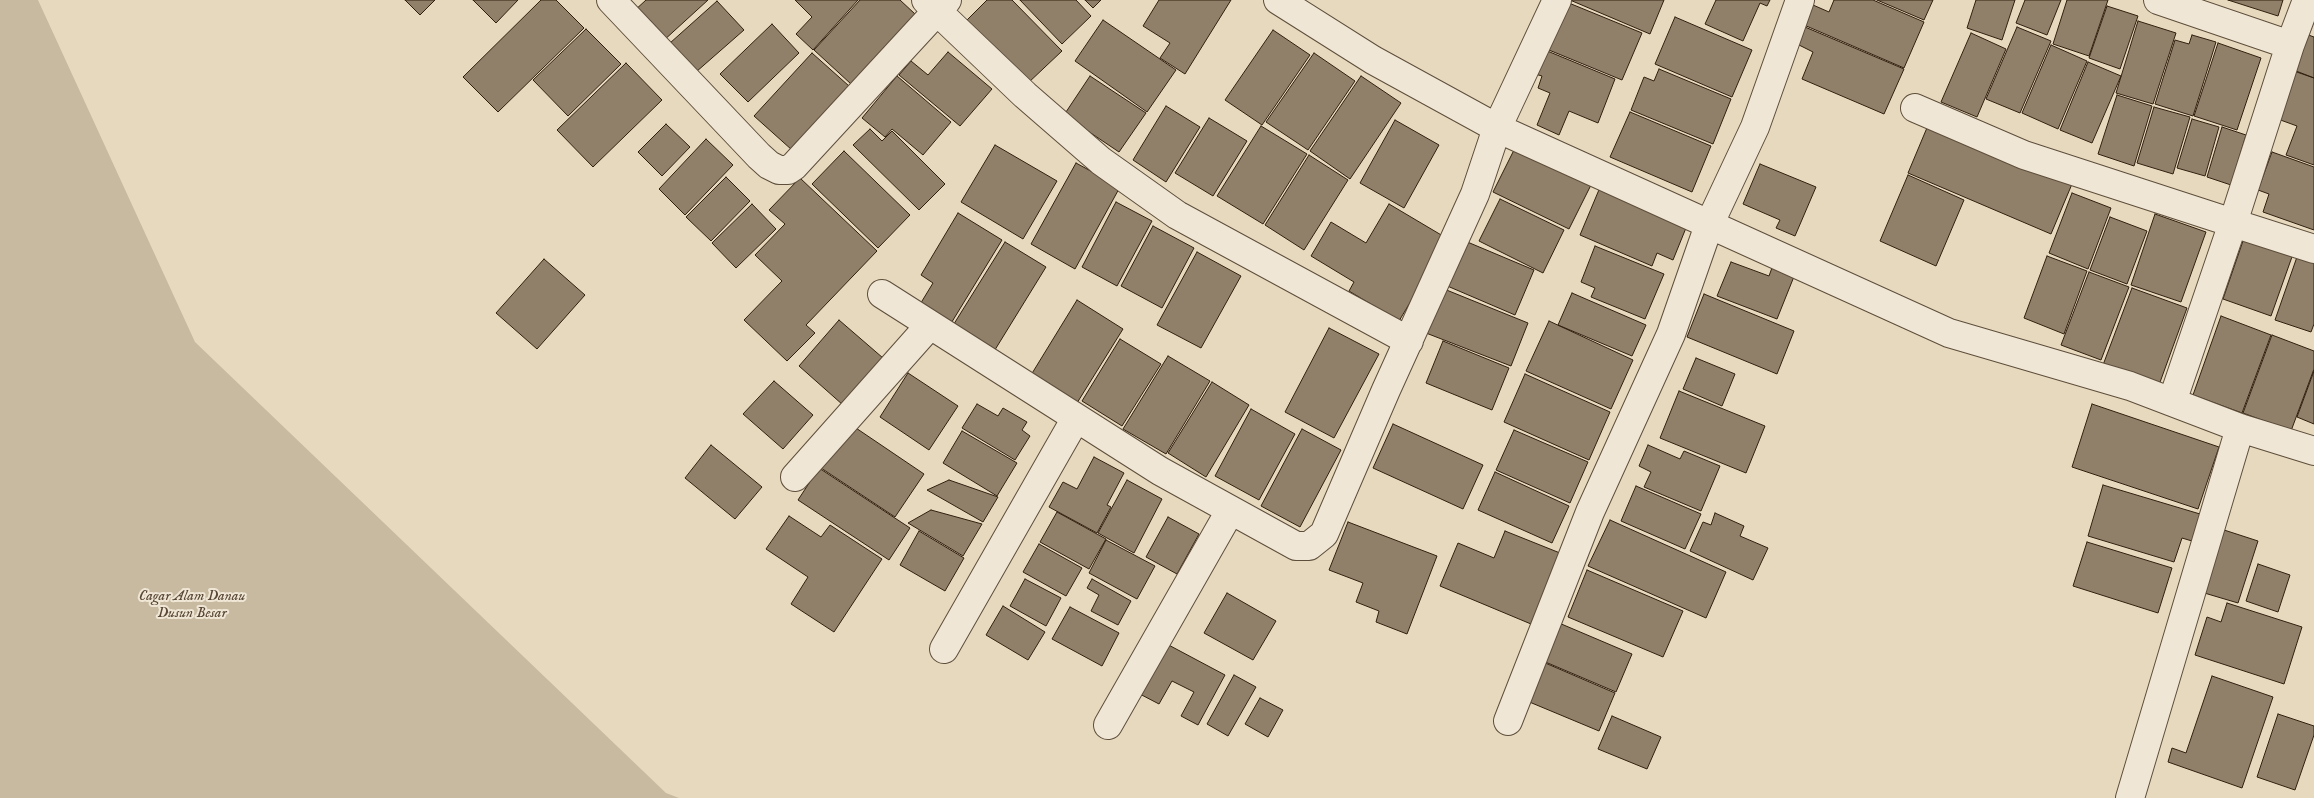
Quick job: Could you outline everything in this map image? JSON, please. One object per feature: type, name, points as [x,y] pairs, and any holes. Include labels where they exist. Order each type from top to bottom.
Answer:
[{"type":"street","points":[[611,0],[759,156],[774,167],[788,170],[936,4],[1025,96],[1101,161],[1177,215],[1409,341]]},
{"type":"street","points":[[1278,0],[1373,60],[1497,128],[1949,332],[2130,386],[2240,428],[2314,452]]},
{"type":"street","points":[[882,294],[1160,471],[1296,546],[1309,546],[1324,534],[1475,194],[1492,149],[1497,128],[1557,0]]},
{"type":"street","points":[[1508,721],[1590,512],[1671,334],[1709,225],[1755,127],[1800,0]]},
{"type":"street","points":[[2158,0],[2290,45]]},
{"type":"street","points":[[2172,402],[2233,223],[2290,45],[2307,0]]},
{"type":"street","points":[[1916,108],[2024,155],[2314,249]]},
{"type":"street","points":[[795,477],[930,325]]},
{"type":"street","points":[[944,649],[1076,418]]},
{"type":"street","points":[[2130,798],[2240,428]]},
{"type":"street","points":[[1108,725],[1230,511]]},
{"type":"green space","name":"Cagar Alam Danau Dusun Besar","points":[[0,0],[38,0],[195,342],[666,793],[679,798],[0,798]]},
{"type":"building","points":[[405,0],[435,0],[420,15]]},
{"type":"building","points":[[473,0],[518,0],[496,23]]},
{"type":"building","points":[[541,0],[556,0],[584,28],[498,112],[463,77]]},
{"type":"building","points":[[646,0],[708,0],[662,42],[634,11]]},
{"type":"building","points":[[795,0],[858,0],[813,50],[796,34],[812,17]]},
{"type":"building","points":[[860,0],[900,0],[915,14],[851,84],[814,50]]},
{"type":"building","points":[[987,0],[1012,0],[1062,51],[1027,84],[966,21]]},
{"type":"building","points":[[1020,0],[1076,0],[1091,16],[1062,44]]},
{"type":"building","points":[[1085,0],[1101,0],[1093,8]]},
{"type":"building","points":[[1159,0],[1231,0],[1185,74],[1160,58],[1170,43],[1143,26]]},
{"type":"building","points":[[1570,0],[1664,0],[1650,34]]},
{"type":"building","points":[[1716,0],[1770,0],[1767,6],[1760,3],[1743,41],[1705,24]]},
{"type":"building","points":[[1834,0],[1873,0],[1924,22],[1904,68],[1804,25],[1813,5],[1829,12]]},
{"type":"building","points":[[1877,0],[1933,0],[1924,20]]},
{"type":"building","points":[[1976,0],[2015,0],[2002,40],[1967,28]]},
{"type":"building","points":[[2025,0],[2061,0],[2047,35],[2016,23]]},
{"type":"building","points":[[2067,0],[2108,0],[2089,56],[2053,44]]},
{"type":"building","points":[[2228,0],[2283,0],[2278,16]]},
{"type":"building","points":[[717,1],[744,30],[696,72],[670,43]]},
{"type":"building","points":[[1564,1],[1642,33],[1622,80],[1544,48]]},
{"type":"building","points":[[2107,6],[2138,16],[2120,69],[2089,58]]},
{"type":"building","points":[[1675,17],[1752,50],[1732,97],[1655,64]]},
{"type":"building","points":[[1103,20],[1176,70],[1147,112],[1075,61]]},
{"type":"building","points":[[2138,21],[2176,33],[2153,104],[2116,93]]},
{"type":"building","points":[[772,24],[799,53],[748,102],[720,74]]},
{"type":"building","points":[[1805,27],[1904,69],[1884,114],[1802,79],[1813,52],[1797,44]]},
{"type":"building","points":[[2017,27],[2051,41],[2020,113],[1986,99]]},
{"type":"building","points":[[586,29],[621,64],[568,116],[533,80]]},
{"type":"building","points":[[1273,30],[1310,55],[1262,125],[1225,100]]},
{"type":"building","points":[[1971,33],[2006,49],[1977,117],[1941,102]]},
{"type":"building","points":[[2303,33],[2314,37],[2314,78],[2291,69]]},
{"type":"building","points":[[2192,35],[2216,42],[2193,116],[2155,104],[2175,40],[2189,44]]},
{"type":"building","points":[[2218,43],[2261,58],[2237,130],[2194,116]]},
{"type":"building","points":[[2051,45],[2087,61],[2058,129],[2022,113]]},
{"type":"building","points":[[1545,50],[1615,79],[1598,123],[1569,111],[1559,135],[1537,125],[1550,93],[1538,88],[1542,76],[1535,74]]},
{"type":"building","points":[[948,52],[992,89],[960,126],[899,75],[911,61],[928,75]]},
{"type":"building","points":[[812,53],[849,86],[792,150],[754,116]]},
{"type":"building","points":[[1314,53],[1355,81],[1308,150],[1266,122]]},
{"type":"building","points":[[2088,62],[2121,76],[2092,143],[2060,130]]},
{"type":"building","points":[[626,63],[662,100],[593,167],[557,130]]},
{"type":"building","points":[[1659,69],[1731,99],[1713,144],[1631,110],[1644,77],[1654,81]]},
{"type":"building","points":[[2291,70],[2314,78],[2314,165],[2286,155],[2297,126],[2275,118]]},
{"type":"building","points":[[897,76],[951,122],[923,155],[892,129],[885,137],[862,118]]},
{"type":"building","points":[[1090,76],[1146,113],[1119,152],[1064,115]]},
{"type":"building","points":[[1361,76],[1401,103],[1350,179],[1310,151]]},
{"type":"building","points":[[2117,95],[2152,106],[2134,166],[2098,154]]},
{"type":"building","points":[[1166,106],[1200,127],[1166,182],[1133,160]]},
{"type":"building","points":[[2154,107],[2190,117],[2173,174],[2137,163]]},
{"type":"building","points":[[1630,112],[1711,146],[1692,192],[1610,157]]},
{"type":"building","points":[[1209,118],[1247,141],[1213,196],[1175,173]]},
{"type":"building","points":[[2192,119],[2219,127],[2205,176],[2177,168]]},
{"type":"building","points":[[1395,120],[1439,145],[1404,208],[1360,183]]},
{"type":"building","points":[[1929,123],[2072,184],[2051,234],[1908,173]]},
{"type":"building","points":[[666,124],[690,147],[662,176],[638,152]]},
{"type":"building","points":[[1261,126],[1307,154],[1263,224],[1217,196]]},
{"type":"building","points":[[2222,127],[2246,135],[2231,185],[2207,177]]},
{"type":"building","points":[[870,129],[882,141],[892,131],[945,184],[919,210],[853,145]]},
{"type":"building","points":[[706,139],[733,165],[685,215],[659,189]]},
{"type":"building","points":[[995,145],[1057,181],[1023,239],[961,202]]},
{"type":"building","points":[[1515,148],[1591,185],[1569,229],[1493,192]]},
{"type":"building","points":[[844,151],[910,215],[878,248],[812,184]]},
{"type":"building","points":[[2272,152],[2314,167],[2314,230],[2263,212],[2269,194],[2258,190]]},
{"type":"building","points":[[1309,155],[1348,180],[1304,250],[1265,225]]},
{"type":"building","points":[[1076,163],[1120,187],[1075,269],[1031,244]]},
{"type":"building","points":[[1760,164],[1816,187],[1795,236],[1776,228],[1780,220],[1743,204]]},
{"type":"building","points":[[1908,175],[1964,200],[1936,266],[1880,241]]},
{"type":"building","points":[[726,177],[750,201],[711,241],[686,217]]},
{"type":"building","points":[[800,178],[877,251],[806,325],[815,333],[787,361],[744,320],[782,281],[755,255],[785,224],[769,210]]},
{"type":"building","points":[[1601,185],[1688,223],[1673,260],[1657,253],[1652,266],[1580,235]]},
{"type":"building","points":[[2072,193],[2111,208],[2088,269],[2049,253]]},
{"type":"building","points":[[1500,199],[1564,230],[1543,273],[1479,241]]},
{"type":"building","points":[[1116,202],[1152,221],[1117,286],[1082,267]]},
{"type":"building","points":[[752,204],[776,229],[736,268],[712,243]]},
{"type":"building","points":[[1389,204],[1448,239],[1399,321],[1349,291],[1354,282],[1311,256],[1331,222],[1366,243]]},
{"type":"building","points":[[958,213],[1002,240],[950,325],[919,306],[933,283],[921,275]]},
{"type":"building","points":[[2155,214],[2206,232],[2181,302],[2131,285]]},
{"type":"building","points":[[2110,217],[2147,231],[2127,284],[2090,270]]},
{"type":"building","points":[[1153,226],[1194,248],[1162,308],[1121,286]]},
{"type":"building","points":[[2244,238],[2293,254],[2271,316],[2223,299]]},
{"type":"building","points":[[1465,241],[1534,270],[1515,315],[1445,285]]},
{"type":"building","points":[[1005,242],[1046,267],[993,353],[952,327]]},
{"type":"building","points":[[1595,246],[1664,274],[1645,319],[1591,297],[1595,288],[1581,282]]},
{"type":"building","points":[[1197,252],[1241,276],[1201,348],[1157,325]]},
{"type":"building","points":[[2298,254],[2314,259],[2314,324],[2311,332],[2275,320]]},
{"type":"building","points":[[2047,256],[2087,271],[2064,334],[2024,318]]},
{"type":"building","points":[[544,259],[585,295],[537,349],[496,313]]},
{"type":"building","points":[[1731,262],[1769,276],[1773,265],[1795,274],[1777,319],[1717,296]]},
{"type":"building","points":[[2089,272],[2129,287],[2101,360],[2061,345]]},
{"type":"building","points":[[2132,288],[2187,308],[2159,385],[2103,365]]},
{"type":"building","points":[[1444,289],[1528,323],[1511,366],[1426,333]]},
{"type":"building","points":[[1572,293],[1646,325],[1632,356],[1558,325]]},
{"type":"building","points":[[1704,294],[1794,331],[1777,374],[1687,337]]},
{"type":"building","points":[[1077,300],[1123,329],[1077,403],[1031,375]]},
{"type":"building","points":[[2221,316],[2271,335],[2242,413],[2193,395]]},
{"type":"building","points":[[839,320],[883,358],[843,405],[799,366]]},
{"type":"building","points":[[1549,321],[1633,360],[1611,409],[1526,371]]},
{"type":"building","points":[[1329,328],[1379,354],[1334,438],[1285,412]]},
{"type":"building","points":[[2272,335],[2314,351],[2314,369],[2291,431],[2243,413]]},
{"type":"building","points":[[1120,339],[1161,364],[1122,426],[1082,401]]},
{"type":"building","points":[[1443,341],[1509,368],[1492,410],[1426,383]]},
{"type":"building","points":[[1168,356],[1210,381],[1166,454],[1123,429]]},
{"type":"building","points":[[1696,358],[1735,374],[1722,406],[1683,389]]},
{"type":"building","points":[[2314,371],[2314,424],[2297,417]]},
{"type":"building","points":[[908,373],[958,406],[929,450],[880,417]]},
{"type":"building","points":[[1525,374],[1610,412],[1589,460],[1504,422]]},
{"type":"building","points":[[774,381],[813,415],[783,449],[743,414]]},
{"type":"building","points":[[1212,382],[1249,405],[1206,477],[1168,453]]},
{"type":"building","points":[[1679,391],[1765,426],[1746,473],[1660,438]]},
{"type":"building","points":[[977,404],[998,416],[1003,408],[1027,422],[1022,430],[1030,436],[1015,460],[962,428]]},
{"type":"building","points":[[2092,404],[2219,447],[2198,509],[2072,467]]},
{"type":"building","points":[[1251,409],[1295,434],[1259,500],[1215,476]]},
{"type":"building","points":[[850,424],[924,474],[895,517],[821,468]]},
{"type":"building","points":[[1393,424],[1483,465],[1463,509],[1373,468]]},
{"type":"building","points":[[1302,429],[1341,450],[1300,527],[1261,506]]},
{"type":"building","points":[[1514,430],[1588,462],[1570,503],[1496,470]]},
{"type":"building","points":[[962,431],[1017,463],[997,496],[943,463]]},
{"type":"building","points":[[711,445],[762,487],[735,519],[685,478]]},
{"type":"building","points":[[1648,445],[1680,459],[1684,451],[1720,466],[1701,511],[1644,487],[1651,472],[1639,466]]},
{"type":"building","points":[[1094,457],[1124,473],[1107,505],[1111,507],[1097,533],[1049,507],[1063,482],[1077,489]]},
{"type":"building","points":[[819,468],[910,528],[889,560],[798,500]]},
{"type":"building","points":[[1495,472],[1569,506],[1552,543],[1478,510]]},
{"type":"building","points":[[949,480],[998,497],[983,522],[927,490]]},
{"type":"building","points":[[1127,480],[1162,499],[1134,553],[1098,533]]},
{"type":"building","points":[[2103,485],[2200,514],[2192,541],[2182,538],[2174,562],[2088,536]]},
{"type":"building","points":[[1636,486],[1701,514],[1685,549],[1621,521]]},
{"type":"building","points":[[931,510],[982,524],[963,556],[908,523]]},
{"type":"building","points":[[1057,512],[1106,539],[1089,569],[1040,542]]},
{"type":"building","points":[[1715,513],[1744,526],[1740,536],[1768,548],[1753,580],[1690,551],[1703,522],[1711,525]]},
{"type":"building","points":[[789,516],[821,537],[830,525],[882,559],[834,632],[791,604],[808,577],[766,549]]},
{"type":"building","points":[[1168,517],[1199,534],[1177,574],[1146,557]]},
{"type":"building","points":[[1610,520],[1726,572],[1706,618],[1588,566]]},
{"type":"building","points":[[1348,522],[1437,556],[1407,634],[1376,622],[1379,611],[1356,602],[1363,583],[1329,570]]},
{"type":"building","points":[[2221,529],[2258,541],[2238,603],[2201,592]]},
{"type":"building","points":[[919,531],[964,558],[945,591],[900,565]]},
{"type":"building","points":[[1505,531],[1560,553],[1531,624],[1440,586],[1458,543],[1494,558]]},
{"type":"building","points":[[1106,540],[1155,566],[1137,599],[1089,573]]},
{"type":"building","points":[[2087,542],[2172,568],[2158,613],[2073,586]]},
{"type":"building","points":[[1039,544],[1082,568],[1066,596],[1023,572]]},
{"type":"building","points":[[2258,564],[2290,575],[2278,612],[2246,601]]},
{"type":"building","points":[[1587,570],[1683,611],[1663,657],[1568,617]]},
{"type":"building","points":[[1025,579],[1061,598],[1046,626],[1010,606]]},
{"type":"building","points":[[1092,579],[1131,601],[1118,625],[1091,611],[1099,595],[1087,588]]},
{"type":"building","points":[[1227,593],[1276,621],[1253,660],[1204,633]]},
{"type":"building","points":[[2227,603],[2302,627],[2284,684],[2195,655],[2207,617],[2221,622]]},
{"type":"building","points":[[1003,606],[1045,632],[1028,660],[986,635]]},
{"type":"building","points":[[1070,607],[1119,633],[1102,666],[1052,639]]},
{"type":"building","points":[[1559,623],[1632,654],[1616,692],[1543,661]]},
{"type":"building","points":[[1163,642],[1225,675],[1198,725],[1181,716],[1194,692],[1172,681],[1159,704],[1136,692]]},
{"type":"building","points":[[1543,662],[1615,693],[1599,731],[1527,701]]},
{"type":"building","points":[[1234,675],[1256,687],[1228,736],[1207,724]]},
{"type":"building","points":[[2212,676],[2273,697],[2242,788],[2168,762],[2172,748],[2186,753]]},
{"type":"building","points":[[1260,698],[1283,710],[1268,737],[1245,724]]},
{"type":"building","points":[[2278,714],[2314,726],[2314,735],[2295,790],[2257,777]]},
{"type":"building","points":[[1612,716],[1661,737],[1647,769],[1598,749]]}]
